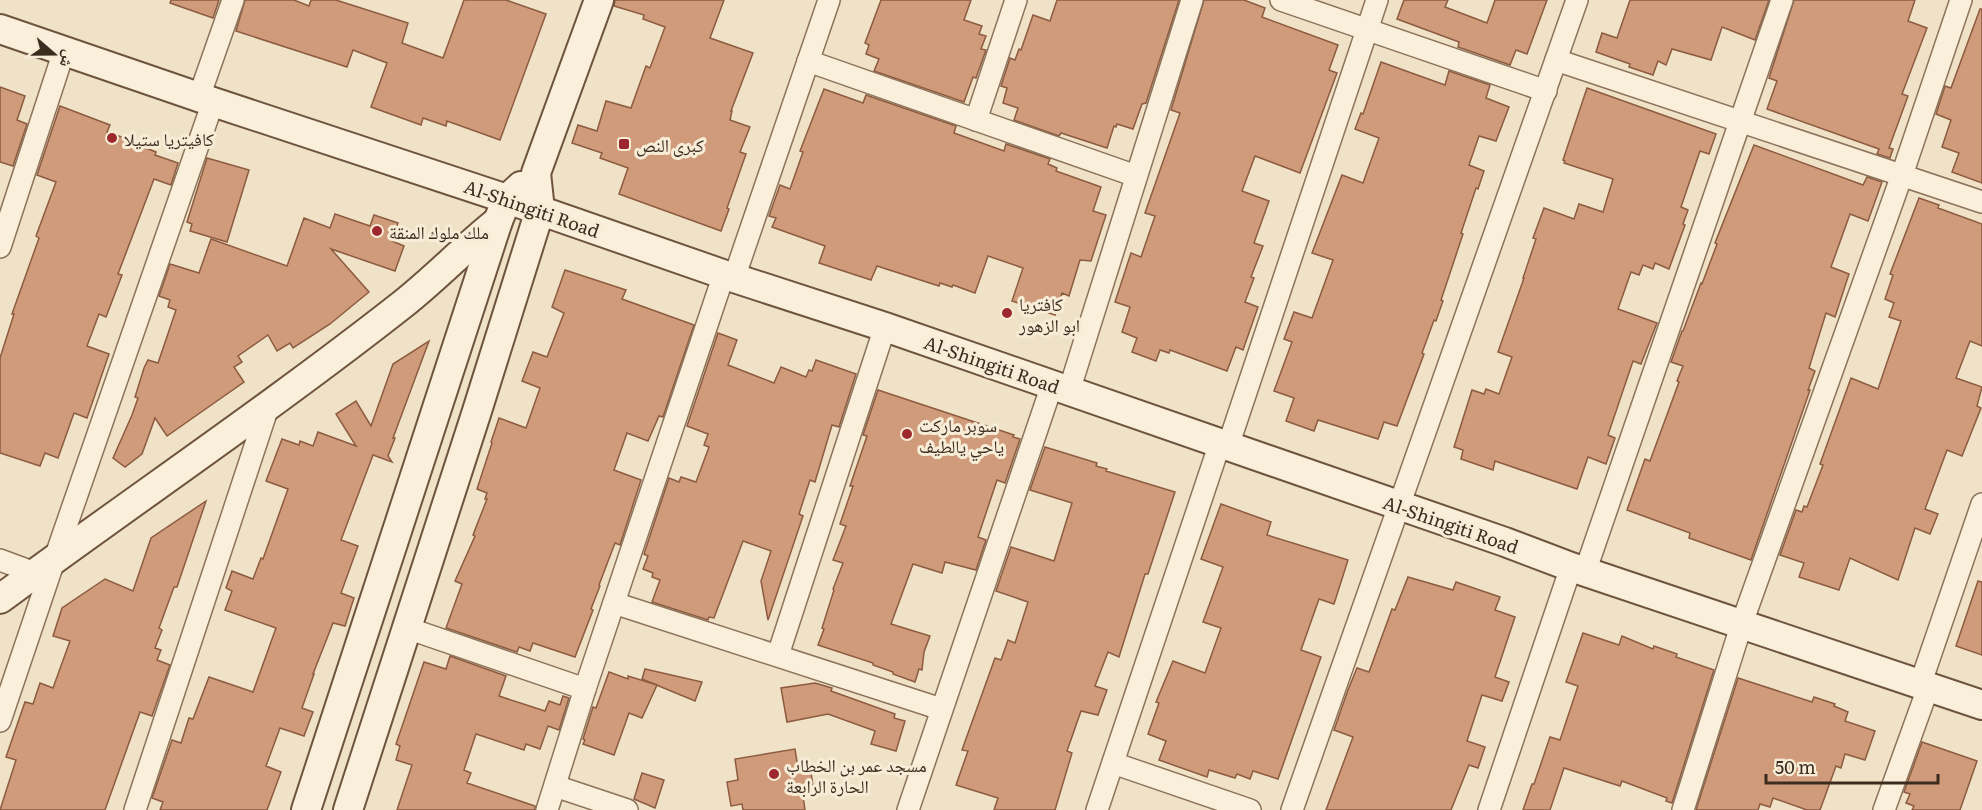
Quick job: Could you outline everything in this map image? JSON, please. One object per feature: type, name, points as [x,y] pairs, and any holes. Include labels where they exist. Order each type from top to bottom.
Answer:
[{"type":"street","points":[[0,721],[45,565],[206,100],[233,0]]},
{"type":"street","points":[[0,598],[268,407],[403,304],[436,277],[473,241],[536,173],[599,0]]},
{"type":"street","points":[[547,810],[614,603],[829,0]]},
{"type":"street","points":[[976,120],[1016,0]]},
{"type":"street","points":[[913,809],[941,710],[1061,388],[1136,176],[1192,0]]},
{"type":"street","points":[[1281,0],[1546,91]]},
{"type":"street","points":[[1097,810],[1377,0]]},
{"type":"street","points":[[1292,810],[1577,0]]},
{"type":"street","points":[[1489,810],[1740,122],[1782,0]]},
{"type":"street","points":[[1683,810],[1742,623],[1902,175],[1961,0]]},
{"type":"street","name":"Al-Shingiti Road","points":[[0,29],[206,100],[503,210],[540,210],[729,276],[885,327],[1578,569],[1982,705]]},
{"type":"street","points":[[0,247],[64,51]]},
{"type":"street","points":[[1556,60],[1982,202]]},
{"type":"street","points":[[808,62],[1136,176]]},
{"type":"street","points":[[348,810],[540,210],[536,173]]},
{"type":"street","points":[[306,810],[503,210]]},
{"type":"street","points":[[778,655],[885,327]]},
{"type":"street","points":[[135,810],[268,407]]},
{"type":"street","points":[[1884,810],[1982,504]]},
{"type":"street","points":[[0,560],[45,565]]},
{"type":"street","points":[[614,603],[941,710]]},
{"type":"street","points":[[407,628],[585,689]]},
{"type":"street","points":[[1113,763],[1250,810]]},
{"type":"street","points":[[555,786],[627,810]]},
{"type":"building","points":[[171,0],[219,0],[213,18],[170,3]]},
{"type":"building","points":[[245,0],[294,0],[309,6],[311,0],[336,0],[408,23],[402,43],[443,58],[464,0],[506,0],[546,14],[500,140],[447,121],[446,126],[423,118],[421,125],[371,107],[387,63],[353,50],[347,67],[236,31]]},
{"type":"building","points":[[615,0],[724,0],[710,38],[753,53],[731,111],[730,120],[750,127],[740,152],[746,154],[721,231],[619,194],[628,168],[600,158],[602,153],[572,143],[578,125],[597,131],[606,101],[631,108],[646,66],[650,68],[665,27],[643,19],[644,15],[614,6]]},
{"type":"building","points":[[881,0],[971,0],[964,20],[982,26],[979,34],[986,36],[981,49],[986,50],[964,102],[874,71],[879,59],[866,54],[869,45],[865,43]]},
{"type":"building","points":[[1057,0],[1179,0],[1146,103],[1142,104],[1133,129],[1117,124],[1116,127],[1114,126],[1107,148],[1061,133],[1059,136],[1014,120],[1018,108],[1003,103],[1007,88],[1001,86],[1010,58],[1015,60],[1019,49],[1021,50],[1033,15],[1050,21]]},
{"type":"building","points":[[1204,0],[1244,0],[1265,8],[1262,17],[1338,45],[1329,70],[1337,73],[1300,173],[1255,156],[1242,191],[1269,201],[1254,243],[1263,246],[1251,277],[1254,278],[1245,302],[1258,307],[1243,350],[1236,347],[1227,371],[1170,350],[1169,353],[1160,350],[1156,361],[1132,352],[1137,338],[1122,332],[1130,307],[1115,302],[1131,253],[1141,257],[1155,216],[1145,213],[1180,113],[1171,110]]},
{"type":"building","points":[[1404,0],[1448,0],[1445,7],[1487,23],[1495,0],[1547,0],[1527,54],[1516,50],[1510,65],[1458,47],[1459,42],[1397,19]]},
{"type":"building","points":[[1630,0],[1769,0],[1755,40],[1722,27],[1711,60],[1672,49],[1666,65],[1658,61],[1653,75],[1596,52],[1602,33],[1617,38]]},
{"type":"building","points":[[1794,0],[1915,0],[1908,21],[1927,28],[1902,94],[1908,96],[1889,148],[1893,149],[1890,158],[1877,154],[1879,149],[1767,109],[1777,81],[1769,78]]},
{"type":"building","points":[[1980,9],[1982,9],[1982,183],[1952,172],[1959,153],[1942,147],[1951,120],[1936,114],[1945,86],[1951,88]]},
{"type":"building","points":[[1381,62],[1445,85],[1449,71],[1490,85],[1486,98],[1509,107],[1496,141],[1479,136],[1469,165],[1484,171],[1461,233],[1463,234],[1441,300],[1443,301],[1436,321],[1434,320],[1397,426],[1384,422],[1378,439],[1318,420],[1314,431],[1286,421],[1294,398],[1274,391],[1292,342],[1284,339],[1294,312],[1312,318],[1333,260],[1312,253],[1342,175],[1363,183],[1379,138],[1355,129],[1361,113],[1363,114]]},
{"type":"building","points":[[0,87],[25,96],[17,120],[27,124],[13,166],[0,162]]},
{"type":"building","points":[[1587,88],[1716,134],[1709,154],[1700,151],[1681,207],[1688,210],[1683,224],[1685,225],[1669,269],[1655,263],[1653,269],[1643,265],[1639,275],[1631,272],[1618,309],[1657,323],[1641,364],[1633,361],[1608,435],[1615,438],[1606,464],[1588,457],[1577,489],[1495,461],[1493,470],[1461,459],[1463,450],[1454,447],[1472,390],[1484,394],[1486,389],[1499,394],[1512,357],[1498,352],[1524,278],[1536,239],[1533,238],[1544,208],[1574,219],[1579,204],[1603,212],[1613,179],[1564,163],[1563,160]]},
{"type":"building","points":[[824,89],[863,103],[866,95],[956,126],[954,133],[1004,151],[1006,144],[1050,159],[1048,164],[1057,168],[1056,171],[1101,187],[1093,211],[1106,215],[1091,261],[1080,260],[1069,296],[1062,293],[1055,315],[1012,301],[1023,268],[988,256],[975,293],[953,285],[952,287],[940,283],[939,286],[877,266],[871,280],[819,263],[825,246],[772,227],[776,218],[769,216],[780,185],[790,189],[803,152],[800,151]]},
{"type":"building","points":[[60,106],[110,125],[107,132],[142,144],[141,146],[156,152],[155,155],[178,163],[171,185],[154,179],[118,274],[122,275],[106,317],[99,314],[87,346],[109,354],[87,418],[74,413],[58,458],[45,453],[40,466],[0,453],[0,358],[14,314],[12,314],[39,238],[36,236],[56,182],[37,175]]},
{"type":"building","points":[[1754,145],[1863,185],[1867,177],[1882,182],[1868,221],[1850,214],[1831,267],[1849,274],[1835,317],[1826,313],[1809,368],[1815,371],[1808,390],[1810,390],[1751,560],[1689,538],[1690,533],[1627,510],[1645,459],[1650,461],[1679,382],[1677,381],[1683,366],[1671,362]]},
{"type":"building","points":[[207,158],[249,170],[227,242],[190,231],[192,224],[187,222]]},
{"type":"building","points":[[1919,198],[1939,205],[1938,208],[1982,224],[1982,346],[1970,341],[1956,378],[1982,387],[1977,406],[1981,408],[1962,456],[1947,450],[1925,509],[1938,514],[1930,534],[1915,528],[1898,580],[1850,558],[1839,590],[1799,577],[1804,563],[1780,555],[1796,510],[1802,512],[1804,506],[1807,507],[1851,378],[1878,389],[1901,321],[1889,317],[1894,303],[1885,299],[1893,275],[1890,274]]},
{"type":"building","points":[[335,214],[370,226],[374,215],[398,223],[392,241],[404,246],[395,271],[331,249],[369,292],[330,324],[293,348],[290,343],[277,351],[268,335],[238,356],[242,362],[234,367],[244,382],[167,436],[155,418],[142,454],[125,467],[113,458],[138,398],[135,397],[144,368],[148,360],[158,363],[176,310],[168,307],[170,300],[159,296],[170,264],[199,273],[211,239],[287,266],[304,218],[330,228]]},
{"type":"building","points":[[565,270],[626,290],[622,299],[694,325],[663,417],[659,416],[648,441],[627,433],[614,470],[641,480],[620,545],[615,543],[575,657],[533,643],[530,651],[519,647],[517,652],[446,628],[462,584],[455,581],[475,536],[473,535],[487,499],[485,499],[487,493],[477,489],[491,442],[499,418],[526,428],[540,388],[522,381],[533,352],[547,357],[564,313],[552,307]]},
{"type":"building","points":[[718,333],[737,340],[728,365],[774,383],[781,367],[806,377],[809,370],[812,371],[816,360],[856,374],[839,427],[832,425],[815,482],[810,480],[799,514],[803,516],[768,620],[761,581],[771,551],[743,541],[714,618],[709,617],[708,620],[652,602],[660,580],[652,577],[653,573],[643,569],[648,556],[644,554],[669,478],[679,482],[681,477],[696,482],[709,447],[704,445],[708,434],[687,426]]},
{"type":"building","points":[[429,341],[393,438],[395,438],[388,456],[392,462],[373,455],[341,540],[358,546],[341,593],[354,598],[345,626],[333,623],[313,674],[302,708],[313,712],[304,736],[280,728],[266,766],[281,772],[267,810],[160,810],[163,802],[152,798],[172,740],[181,743],[189,718],[193,719],[209,677],[253,692],[276,628],[225,610],[232,591],[226,588],[232,571],[253,579],[261,558],[263,559],[288,489],[266,481],[282,439],[299,445],[300,441],[313,446],[318,432],[356,446],[336,414],[356,401],[371,426],[393,364]]},
{"type":"building","points":[[878,390],[1014,435],[1013,437],[1020,439],[1005,483],[997,480],[978,537],[986,540],[976,570],[945,562],[942,573],[913,564],[891,624],[930,636],[924,652],[922,670],[919,669],[915,682],[873,665],[873,663],[818,645],[833,589],[843,563],[833,560],[846,526],[840,524],[867,436],[863,435]]},
{"type":"building","points":[[1045,447],[1097,463],[1096,466],[1107,469],[1106,471],[1175,492],[1148,574],[1145,574],[1119,657],[1108,652],[1095,686],[1107,690],[1098,715],[1081,711],[1067,751],[1072,753],[1055,810],[994,810],[998,798],[956,785],[968,751],[962,750],[995,658],[1001,660],[1008,640],[1015,643],[1028,602],[996,591],[1011,547],[1054,561],[1072,503],[1030,490]]},
{"type":"building","points":[[206,501],[177,587],[174,587],[159,628],[162,630],[155,648],[161,650],[157,660],[170,665],[152,716],[140,712],[105,810],[0,810],[16,760],[6,757],[25,702],[33,704],[40,683],[53,688],[70,641],[53,636],[62,608],[105,579],[133,591],[151,538]]},
{"type":"building","points":[[1221,504],[1271,522],[1267,535],[1348,560],[1334,604],[1319,599],[1301,650],[1321,657],[1278,779],[1253,771],[1250,779],[1237,774],[1235,778],[1209,770],[1207,777],[1159,760],[1166,741],[1148,734],[1159,703],[1156,702],[1173,661],[1205,673],[1221,628],[1203,622],[1223,567],[1201,559]]},
{"type":"building","points":[[1408,577],[1453,590],[1456,582],[1500,597],[1495,610],[1515,617],[1495,677],[1509,682],[1502,701],[1482,695],[1467,741],[1485,747],[1478,768],[1469,765],[1451,810],[1326,810],[1353,737],[1334,730],[1348,690],[1357,668],[1369,672],[1392,609],[1395,610]]},
{"type":"building","points":[[1978,581],[1982,582],[1982,655],[1956,646]]},
{"type":"building","points":[[1583,633],[1619,645],[1622,636],[1653,649],[1654,646],[1677,654],[1676,657],[1714,670],[1672,803],[1666,801],[1667,798],[1622,781],[1620,786],[1564,768],[1550,810],[1523,810],[1550,737],[1560,740],[1578,686],[1566,682]]},
{"type":"building","points":[[450,656],[506,676],[499,696],[545,711],[549,701],[560,705],[563,696],[569,698],[559,730],[548,726],[540,749],[526,744],[524,750],[476,734],[464,770],[471,773],[467,783],[535,806],[535,810],[397,810],[412,765],[396,760],[400,746],[396,744],[424,662],[446,669]]},
{"type":"building","points":[[645,669],[702,682],[695,701],[642,679]]},
{"type":"building","points":[[609,672],[657,685],[642,718],[629,713],[614,755],[583,744],[593,707],[596,708]]},
{"type":"building","points":[[1738,678],[1812,702],[1814,697],[1835,704],[1834,706],[1848,712],[1845,721],[1875,731],[1865,760],[1845,754],[1841,768],[1836,766],[1820,810],[1807,810],[1773,798],[1770,807],[1760,804],[1758,810],[1696,810]]},
{"type":"building","points":[[815,683],[895,714],[894,718],[905,721],[896,751],[871,744],[875,731],[828,714],[787,722],[781,688]]},
{"type":"building","points":[[1922,742],[1977,761],[1960,810],[1912,810],[1914,806],[1906,803],[1910,794],[1904,792]]},
{"type":"building","name":"مسجد عمر بن الخطاب الحارة الرابعة","points":[[795,749],[798,768],[810,766],[813,786],[802,788],[805,810],[743,810],[742,804],[731,806],[727,782],[738,780],[735,759]]},
{"type":"building","points":[[642,773],[664,780],[655,808],[634,799]]},
{"type":"place","name":"كافيتريا ستيلا","points":[[112,138]]},
{"type":"place","name":"كبرى النص","points":[[624,144]]},
{"type":"place","name":"ملك ملوك المنقة","points":[[377,231]]},
{"type":"place","name":"كافتريا ابو الزهور","points":[[1007,313]]},
{"type":"place","name":"سوبر ماركت ياحي يالطيف","points":[[907,434]]},
{"type":"place","name":"مسجد عمر بن الخطاب الحارة الرابعة","points":[[774,774]]}]
